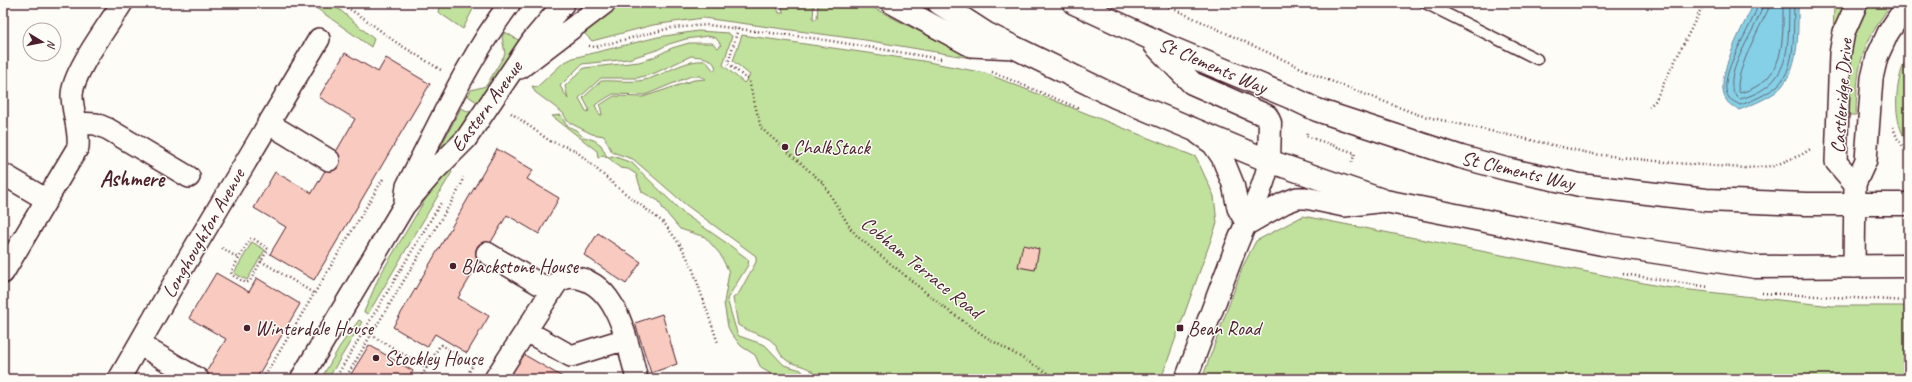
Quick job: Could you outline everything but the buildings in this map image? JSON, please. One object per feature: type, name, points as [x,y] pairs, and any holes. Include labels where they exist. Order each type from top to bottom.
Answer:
[{"type":"main road","points":[[939,3],[987,34],[1116,97],[1269,161],[1343,185],[1386,201],[1602,244],[1756,267],[1909,266]]},
{"type":"main road","name":"St Clements Way","points":[[1074,3],[1149,38],[1317,110],[1461,157],[1580,185],[1706,200],[1855,194],[1909,204]]},
{"type":"main road","name":"St Clements Way","points":[[1149,38],[1192,83],[1267,116],[1270,123],[1269,161]]},
{"type":"street","points":[[3,273],[78,147],[72,96],[75,81],[122,3]]},
{"type":"street","name":"Eastern Avenue","points":[[404,206],[407,186],[454,94],[482,45],[510,3]]},
{"type":"street","name":"Eastern Avenue","points":[[301,379],[404,206],[435,170],[466,140],[542,28],[564,3]]},
{"type":"street","points":[[509,77],[605,3]]},
{"type":"street","points":[[892,3],[968,45],[1015,48]]},
{"type":"street","name":"Castleridge Drive","points":[[1855,194],[1836,162],[1841,44],[1850,16],[1857,3]]},
{"type":"street","name":"Castleridge Drive","points":[[1854,267],[1855,194],[1866,160],[1872,78],[1878,57],[1888,33],[1908,3]]},
{"type":"street","name":"Longhoughton Avenue","points":[[119,379],[318,38]]},
{"type":"street","points":[[76,123],[93,124],[108,129],[189,177]]},
{"type":"street","points":[[268,124],[329,160]]},
{"type":"street","points":[[1191,128],[1218,149],[1233,184],[1238,208],[1247,224]]},
{"type":"street","points":[[1186,379],[1234,252],[1263,185],[1269,161]]},
{"type":"street","points":[[3,174],[47,200]]},
{"type":"street","points":[[1247,224],[1284,203],[1297,198],[1311,199],[1344,206],[1386,201]]},
{"type":"street","points":[[487,253],[551,291]]},
{"type":"street","points":[[495,379],[551,291],[558,282],[565,278],[580,278],[594,284],[611,302],[620,320],[637,379]]},
{"type":"street","points":[[526,331],[571,356],[626,339]]},
{"type":"street","points":[[139,344],[198,379]]},
{"type":"lane","points":[[1425,3],[1537,59]]},
{"type":"path","points":[[340,3],[365,19],[394,41],[446,72]]},
{"type":"path","points":[[1161,3],[1328,80],[1419,115],[1593,154],[1674,163],[1745,168],[1773,166],[1801,155],[1813,148]]},
{"type":"path","points":[[1649,107],[1655,101],[1704,3]]},
{"type":"path","points":[[585,42],[589,46],[595,47],[649,32],[683,26],[708,25],[819,39],[944,59]]},
{"type":"path","name":"Cobham Terrace Road","points":[[738,29],[728,63],[749,81],[761,128],[824,182],[852,231],[946,309],[986,337],[1058,379]]},
{"type":"path","points":[[986,70],[1080,108]]},
{"type":"path","points":[[1328,80],[1306,136],[1355,153],[1343,185]]},
{"type":"path","points":[[510,112],[550,141],[576,150],[617,187],[664,223],[681,246],[692,267],[718,343]]},
{"type":"path","points":[[1893,126],[1897,138],[1909,154]]},
{"type":"path","points":[[345,379],[461,186],[464,174]]},
{"type":"path","points":[[263,379],[316,294],[384,176]]},
{"type":"path","points":[[335,379],[444,198]]},
{"type":"path","points":[[250,239],[254,239],[268,248],[261,261],[248,283],[231,274],[231,269],[250,239]]},
{"type":"path","points":[[261,261],[316,294]]},
{"type":"path","points":[[371,335],[427,368]]},
{"type":"path","points":[[420,379],[439,347],[443,346],[473,365],[465,379]]},
{"type":"green space","points":[[309,3],[329,3],[340,10],[374,39],[371,47]]},
{"type":"green space","points":[[436,3],[476,3],[463,29],[438,12],[439,8]]},
{"type":"green space","points":[[625,3],[747,3],[747,5],[754,6],[754,3],[776,3],[779,13],[783,13],[782,3],[814,3],[813,19],[817,19],[818,3],[864,3],[971,58],[865,40],[703,18],[653,25],[592,41],[583,32]]},
{"type":"green space","points":[[1834,3],[1850,3],[1833,44]]},
{"type":"green space","points":[[1864,3],[1892,3],[1873,31],[1863,56],[1858,82],[1856,115],[1845,115],[1848,50]]},
{"type":"green space","points":[[698,31],[728,33],[732,36],[723,65],[744,83],[750,75],[733,61],[742,35],[923,61],[985,73],[1196,157],[1214,196],[1217,223],[1161,379],[819,379],[811,370],[789,362],[769,339],[746,330],[738,325],[733,298],[739,293],[756,262],[756,256],[686,205],[633,159],[612,152],[604,136],[592,134],[568,122],[563,113],[535,92],[532,86],[537,87],[563,63],[573,58],[658,37]],"holes":[[[708,36],[716,38],[721,45],[718,48],[712,43],[689,43],[672,48],[652,58],[639,62],[584,68],[565,86],[568,99],[560,86],[582,64],[628,59],[686,39]],[[691,56],[703,57],[710,60],[713,62],[716,69],[714,71],[706,61],[698,61],[690,62],[644,80],[601,81],[583,98],[589,109],[588,112],[579,98],[601,78],[637,78],[655,73]],[[691,76],[699,76],[706,79],[694,80],[643,97],[614,96],[600,105],[602,115],[599,114],[595,105],[613,94],[645,95]]]},
{"type":"green space","points":[[505,32],[520,41],[480,104],[468,96],[471,90],[486,86],[505,54],[502,37]]},
{"type":"green space","points":[[1909,52],[1909,145],[1903,135],[1899,123],[1897,99],[1900,75]]},
{"type":"green space","points":[[461,108],[474,114],[469,123],[435,157]]},
{"type":"green space","points":[[561,115],[566,125],[576,130],[583,137],[594,140],[601,145],[607,157],[613,156],[632,163],[683,213],[749,260],[748,265],[727,299],[737,333],[739,336],[765,345],[784,365],[801,370],[808,379],[785,379],[771,374],[761,368],[755,355],[741,346],[728,327],[724,303],[729,272],[720,254],[705,237],[680,229],[663,209],[659,201],[642,192],[636,174],[628,169],[620,168],[603,155],[598,158],[597,151],[552,116]]},
{"type":"green space","points":[[450,169],[452,172],[368,314],[364,312],[379,277],[429,193]]},
{"type":"green space","points":[[1303,216],[1664,287],[1832,306],[1909,306],[1909,379],[1202,379],[1243,266],[1256,241]]},
{"type":"green space","points":[[252,242],[265,250],[247,280],[234,273]]},
{"type":"green space","points":[[359,320],[362,322],[328,379],[321,379],[340,346]]},
{"type":"water","points":[[1754,3],[1798,3],[1797,46],[1792,68],[1779,90],[1756,103],[1739,110],[1727,101],[1723,92],[1723,80],[1731,52]]},
{"type":"place","name":"ChalkStack","points":[[785,147]]},
{"type":"place","name":"Blackstone House","points":[[453,266]]},
{"type":"place","name":"Winterdale House","points":[[247,328]]},
{"type":"place","name":"Bean Road","points":[[1180,328]]},
{"type":"place","name":"Stockley House","points":[[376,358]]},
{"type":"district","name":"Ashmere","points":[[132,178]]}]
